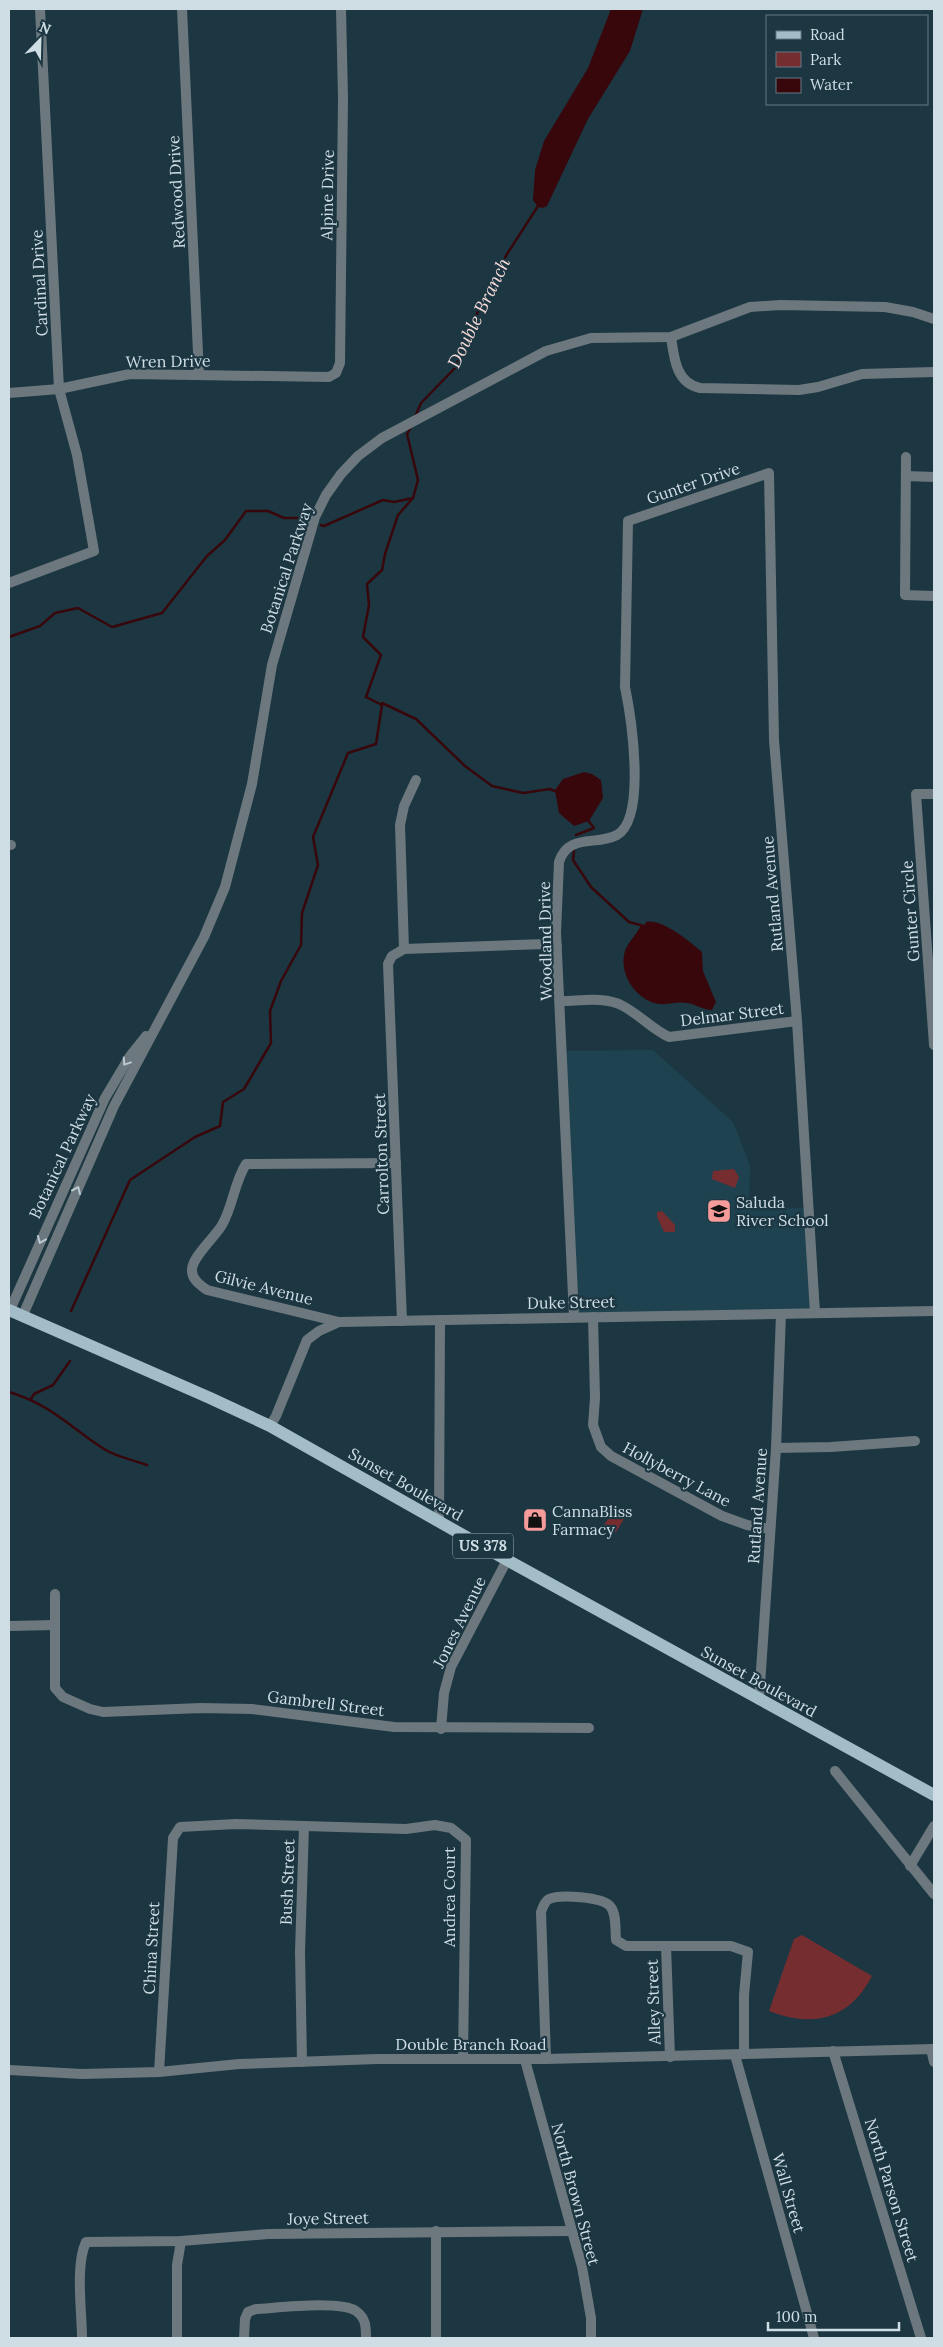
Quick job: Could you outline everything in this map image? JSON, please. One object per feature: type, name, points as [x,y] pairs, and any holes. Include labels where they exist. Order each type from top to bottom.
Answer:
[{"type":"main road","name":"Sunset Boulevard","points":[[9,1310],[270,1426],[507,1560],[934,1795]]},
{"type":"street","name":"Cardinal Drive","points":[[9,583],[94,552],[77,455],[59,389],[40,9]]},
{"type":"street","name":"Redwood Drive","points":[[182,9],[198,374]]},
{"type":"street","name":"Alpine Drive","points":[[328,377],[336,373],[340,363],[343,98],[341,9]]},
{"type":"street","name":"Botanical Parkway","points":[[23,1315],[114,1106],[156,1024],[204,938],[225,887],[252,784],[272,664],[315,518],[326,495],[341,474],[370,446],[392,432],[546,351],[570,342],[602,337],[671,337],[750,307],[780,305],[885,307],[913,312],[934,319]]},
{"type":"street","points":[[671,337],[674,355],[681,376],[691,386],[700,388],[799,390],[818,387],[862,374],[934,372]]},
{"type":"street","name":"Wren Drive","points":[[9,394],[59,389],[130,374],[328,377]]},
{"type":"street","points":[[906,457],[905,595],[934,596]]},
{"type":"street","name":"Gunter Drive","points":[[628,521],[768,473]]},
{"type":"street","name":"Rutland Avenue","points":[[768,473],[774,740],[797,1021],[815,1314]]},
{"type":"street","points":[[906,476],[934,477]]},
{"type":"street","name":"Woodland Drive","points":[[574,1317],[557,946],[559,862],[562,854],[569,846],[579,842],[605,839],[618,834],[624,828],[632,809],[634,766],[631,714],[625,688],[628,521]]},
{"type":"street","points":[[416,780],[404,806],[400,824],[404,949],[546,944],[557,946]]},
{"type":"street","name":"Gunter Circle","points":[[934,794],[916,794],[934,1045]]},
{"type":"street","name":"Carrolton Street","points":[[402,1321],[388,964],[392,956],[404,949]]},
{"type":"street","name":"Delmar Street","points":[[560,1002],[591,1000],[623,1006],[654,1030],[669,1037],[797,1021]]},
{"type":"street","name":"Botanical Parkway","points":[[9,1310],[105,1098],[130,1056],[156,1024]]},
{"type":"street","name":"Gilvie Avenue","points":[[339,1322],[207,1290],[194,1277],[192,1269],[196,1257],[206,1248],[222,1225],[240,1174],[246,1164],[396,1163]]},
{"type":"street","name":"Duke Street","points":[[270,1426],[276,1416],[307,1340],[339,1322],[934,1311]]},
{"type":"street","name":"Rutland Avenue","points":[[759,1700],[776,1448],[781,1314]]},
{"type":"street","name":"Hollyberry Lane","points":[[593,1317],[595,1398],[593,1425],[601,1446],[611,1456],[722,1516],[747,1525],[770,1529]]},
{"type":"street","points":[[440,1320],[440,1522]]},
{"type":"street","points":[[776,1448],[831,1447],[915,1440]]},
{"type":"street","name":"Jones Avenue","points":[[441,1729],[444,1693],[451,1667],[507,1560]]},
{"type":"street","points":[[9,1626],[55,1626],[55,1594]]},
{"type":"street","name":"Gambrell Street","points":[[55,1626],[55,1688],[63,1697],[90,1709],[103,1712],[131,1713],[201,1708],[252,1709],[363,1724],[441,1729],[589,1728]]},
{"type":"street","points":[[835,1771],[934,1894]]},
{"type":"street","name":"Bush Street","points":[[180,1827],[236,1824],[304,1826],[300,1952],[302,2062]]},
{"type":"street","name":"Andrea Court","points":[[304,1826],[406,1830],[435,1825],[451,1828],[466,1840],[463,2060]]},
{"type":"street","points":[[910,1866],[934,1826]]},
{"type":"street","name":"China Street","points":[[159,2072],[170,1859],[173,1838],[180,1827]]},
{"type":"street","points":[[546,2059],[541,1912],[544,1904],[550,1899],[560,1897],[603,1901],[614,1912],[616,1940],[626,1946],[666,1946]]},
{"type":"street","name":"Wall Street","points":[[666,1946],[731,1946],[748,1952],[739,2055],[814,2338]]},
{"type":"street","name":"Alley Street","points":[[666,1946],[670,2057]]},
{"type":"street","points":[[932,2049],[934,2062]]},
{"type":"street","name":"Double Branch Road","points":[[9,2070],[82,2074],[159,2072],[239,2064],[302,2062],[525,2060],[932,2049]]},
{"type":"street","name":"North Parson Street","points":[[834,2051],[921,2338]]},
{"type":"street","name":"North Brown Street","points":[[525,2060],[588,2296],[591,2338]]},
{"type":"street","points":[[436,2231],[436,2338]]},
{"type":"street","name":"Joye Street","points":[[82,2338],[81,2271],[83,2250],[86,2242],[181,2241],[268,2234],[571,2231]]},
{"type":"street","points":[[177,2338],[177,2266],[181,2241]]},
{"type":"street","points":[[244,2338],[245,2319],[248,2312],[256,2309],[329,2306],[355,2310],[363,2318],[366,2325],[366,2338]]},
{"type":"shaded area","points":[[653,1050],[733,1122],[750,1165],[749,1209],[809,1208],[815,1313],[574,1317],[563,1051]]},
{"type":"green space","points":[[734,1169],[739,1177],[735,1188],[712,1179],[713,1171]]},
{"type":"green space","points":[[662,1211],[675,1225],[675,1232],[664,1232],[657,1217],[657,1212]]},
{"type":"green space","points":[[613,1512],[624,1519],[616,1532],[604,1525]]},
{"type":"green space","points":[[802,1935],[872,1976],[863,1991],[841,2011],[815,2019],[800,2019],[769,2011],[794,1939]]},
{"type":"water","points":[[611,9],[643,9],[630,51],[588,119],[547,206],[543,208],[538,207],[533,200],[535,170],[544,141],[588,68]]},
{"type":"water","points":[[584,772],[592,774],[601,780],[603,798],[589,821],[574,826],[559,813],[555,790],[563,779]]},
{"type":"water","points":[[646,922],[653,922],[668,927],[702,952],[703,971],[716,1002],[712,1010],[684,1003],[659,1004],[651,1002],[632,987],[625,972],[624,955],[641,925],[644,926]]},
{"type":"waterway","name":"Double Branch","points":[[415,417],[421,403],[455,368],[479,309],[507,254],[538,206]]},
{"type":"waterway","name":"Double Branch","points":[[366,697],[381,655],[363,637],[369,605],[367,584],[382,570],[385,554],[398,515],[413,498],[418,480],[407,434],[411,427]]},
{"type":"waterway","points":[[321,525],[324,526],[383,500],[394,502],[413,498]]},
{"type":"waterway","points":[[9,637],[40,626],[55,613],[78,608],[112,627],[162,613],[207,556],[225,540],[246,511],[268,511],[284,518],[307,518]]},
{"type":"waterway","name":"Double Branch","points":[[71,1311],[130,1180],[195,1137],[220,1126],[223,1102],[244,1089],[271,1043],[270,1011],[281,981],[301,945],[302,913],[318,865],[313,837],[348,753],[376,744],[382,705],[366,697]]},
{"type":"waterway","points":[[382,703],[416,719],[465,766],[492,786],[523,793],[550,789],[557,792]]},
{"type":"waterway","points":[[576,835],[594,828],[587,819]]},
{"type":"waterway","points":[[574,851],[573,860],[591,887],[629,922],[644,926]]},
{"type":"waterway","name":"Double Branch","points":[[31,1399],[34,1394],[53,1385],[70,1361]]},
{"type":"waterway","points":[[9,1392],[37,1403],[109,1452],[147,1465]]},
{"type":"place","name":"Saluda River School","points":[[719,1211]]},
{"type":"place","name":"CannaBliss Farmacy","points":[[535,1520]]}]
